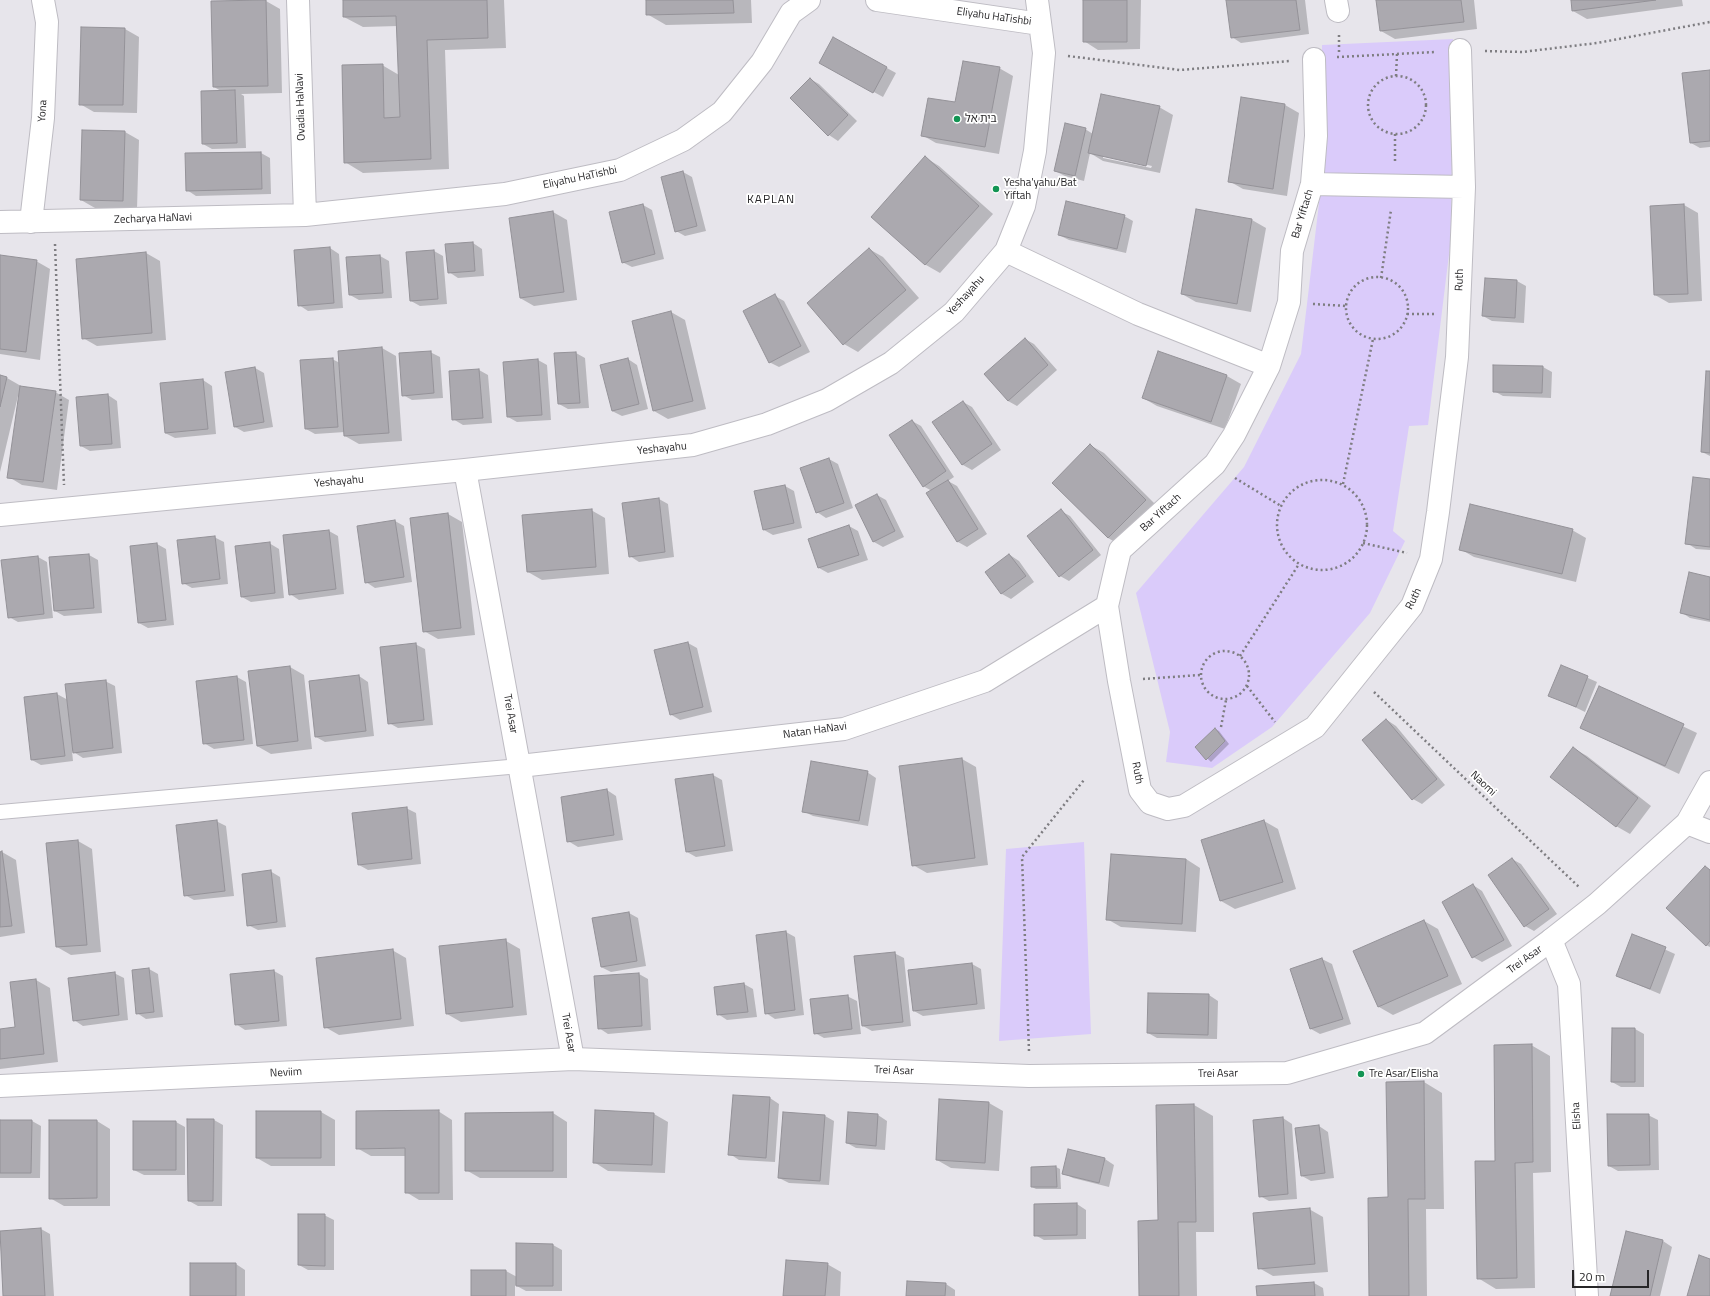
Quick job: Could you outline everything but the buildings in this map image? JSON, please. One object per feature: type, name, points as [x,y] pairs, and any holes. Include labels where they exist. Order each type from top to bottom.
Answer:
[{"type":"street","name":"Yona","points":[[31,222],[43,118],[47,22],[44,0]]},
{"type":"street","name":"Ovadia HaNavi","points":[[298,0],[305,215]]},
{"type":"street","name":"Eliyahu HaTishbi","points":[[305,215],[505,194],[620,170],[683,140],[722,112],[762,62],[791,13],[809,0]]},
{"type":"street","name":"Eliyahu HaTishbi","points":[[877,0],[1040,24]]},
{"type":"street","name":"Yeshayahu","points":[[0,515],[465,470],[693,446],[767,424],[827,400],[891,363],[954,312],[1006,251],[1024,206],[1035,151],[1044,54],[1037,0]]},
{"type":"street","name":"Ruth","points":[[1107,606],[1119,681],[1140,790],[1150,803],[1168,809],[1184,806],[1315,727],[1412,606],[1431,558],[1457,357],[1464,187],[1460,50]]},
{"type":"street","name":"Bar Yiftach","points":[[1107,606],[1120,550],[1215,464],[1234,434],[1269,366],[1289,302],[1292,251],[1312,184],[1316,136],[1314,59]]},
{"type":"street","points":[[1312,184],[1464,187]]},
{"type":"street","name":"Zecharya HaNavi","points":[[0,222],[54,222],[305,215]]},
{"type":"street","points":[[1006,251],[1138,314],[1269,366]]},
{"type":"street","name":"Trei Asar","points":[[465,470],[573,1059],[1030,1076],[1287,1073],[1425,1033],[1597,904],[1687,823],[1710,782]]},
{"type":"street","name":"Natan HaNavi","points":[[520,766],[844,728],[985,681],[1107,606]]},
{"type":"street","points":[[1687,823],[1710,832]]},
{"type":"street","name":"Elisha","points":[[1551,940],[1569,984],[1587,1296]]},
{"type":"street","name":"Neviim","points":[[0,1086],[573,1059]]},
{"type":"lane","points":[[0,812],[520,766]]},
{"type":"path","points":[[1044,54],[1180,70],[1314,59],[1460,50],[1522,52],[1597,43],[1710,22]]},
{"type":"path","points":[[1396,54],[1396,76]]},
{"type":"path","points":[[1396,76],[1409,77],[1416,82],[1426,99],[1426,109],[1423,118],[1417,126],[1408,132],[1399,134],[1389,133],[1380,128],[1373,121],[1368,103],[1370,94],[1375,86],[1382,80],[1396,76]]},
{"type":"path","points":[[1381,278],[1394,185]]},
{"type":"path","points":[[54,222],[65,509]]},
{"type":"path","points":[[1381,278],[1396,284],[1403,292],[1408,311],[1400,329],[1392,335],[1373,339],[1363,336],[1355,330],[1349,322],[1347,306],[1351,292],[1358,284],[1367,279],[1381,278]]},
{"type":"path","points":[[1289,302],[1347,306]]},
{"type":"path","points":[[1343,484],[1373,339]]},
{"type":"path","points":[[1215,464],[1281,506]]},
{"type":"path","points":[[1315,480],[1329,480],[1343,484],[1355,493],[1363,505],[1367,520],[1366,535],[1363,543],[1350,560],[1337,568],[1322,570],[1308,568],[1299,563],[1284,549],[1278,536],[1277,521],[1281,506],[1289,494],[1301,485],[1315,480]]},
{"type":"path","points":[[1363,543],[1431,558]]},
{"type":"path","points":[[1240,656],[1299,563]]},
{"type":"path","points":[[1216,652],[1232,652],[1240,656],[1245,662],[1249,678],[1247,686],[1242,693],[1234,698],[1226,700],[1210,696],[1204,689],[1200,675],[1204,661],[1216,652]]},
{"type":"path","points":[[1119,681],[1200,675]]},
{"type":"path","name":"Naomi","points":[[1357,676],[1597,904]]},
{"type":"path","points":[[1247,686],[1291,742]]},
{"type":"path","points":[[1220,727],[1226,700]]},
{"type":"path","points":[[1030,1076],[1022,857],[1084,780]]},
{"type":"shaded area","points":[[1453,39],[1451,238],[1428,425],[1409,426],[1393,531],[1405,541],[1370,613],[1272,727],[1212,768],[1166,762],[1170,732],[1136,593],[1244,467],[1301,354],[1320,195],[1322,45]]},
{"type":"shaded area","points":[[1084,842],[1091,1034],[999,1041],[1006,849]]},
{"type":"place","name":"בית אל","points":[[957,119]]},
{"type":"place","name":"Yesha'yahu/Bat Yiftah","points":[[996,189]]},
{"type":"place","name":"Tre Asar/Elisha","points":[[1361,1074]]},
{"type":"district","name":"KAPLAN","points":[[771,200]]}]
